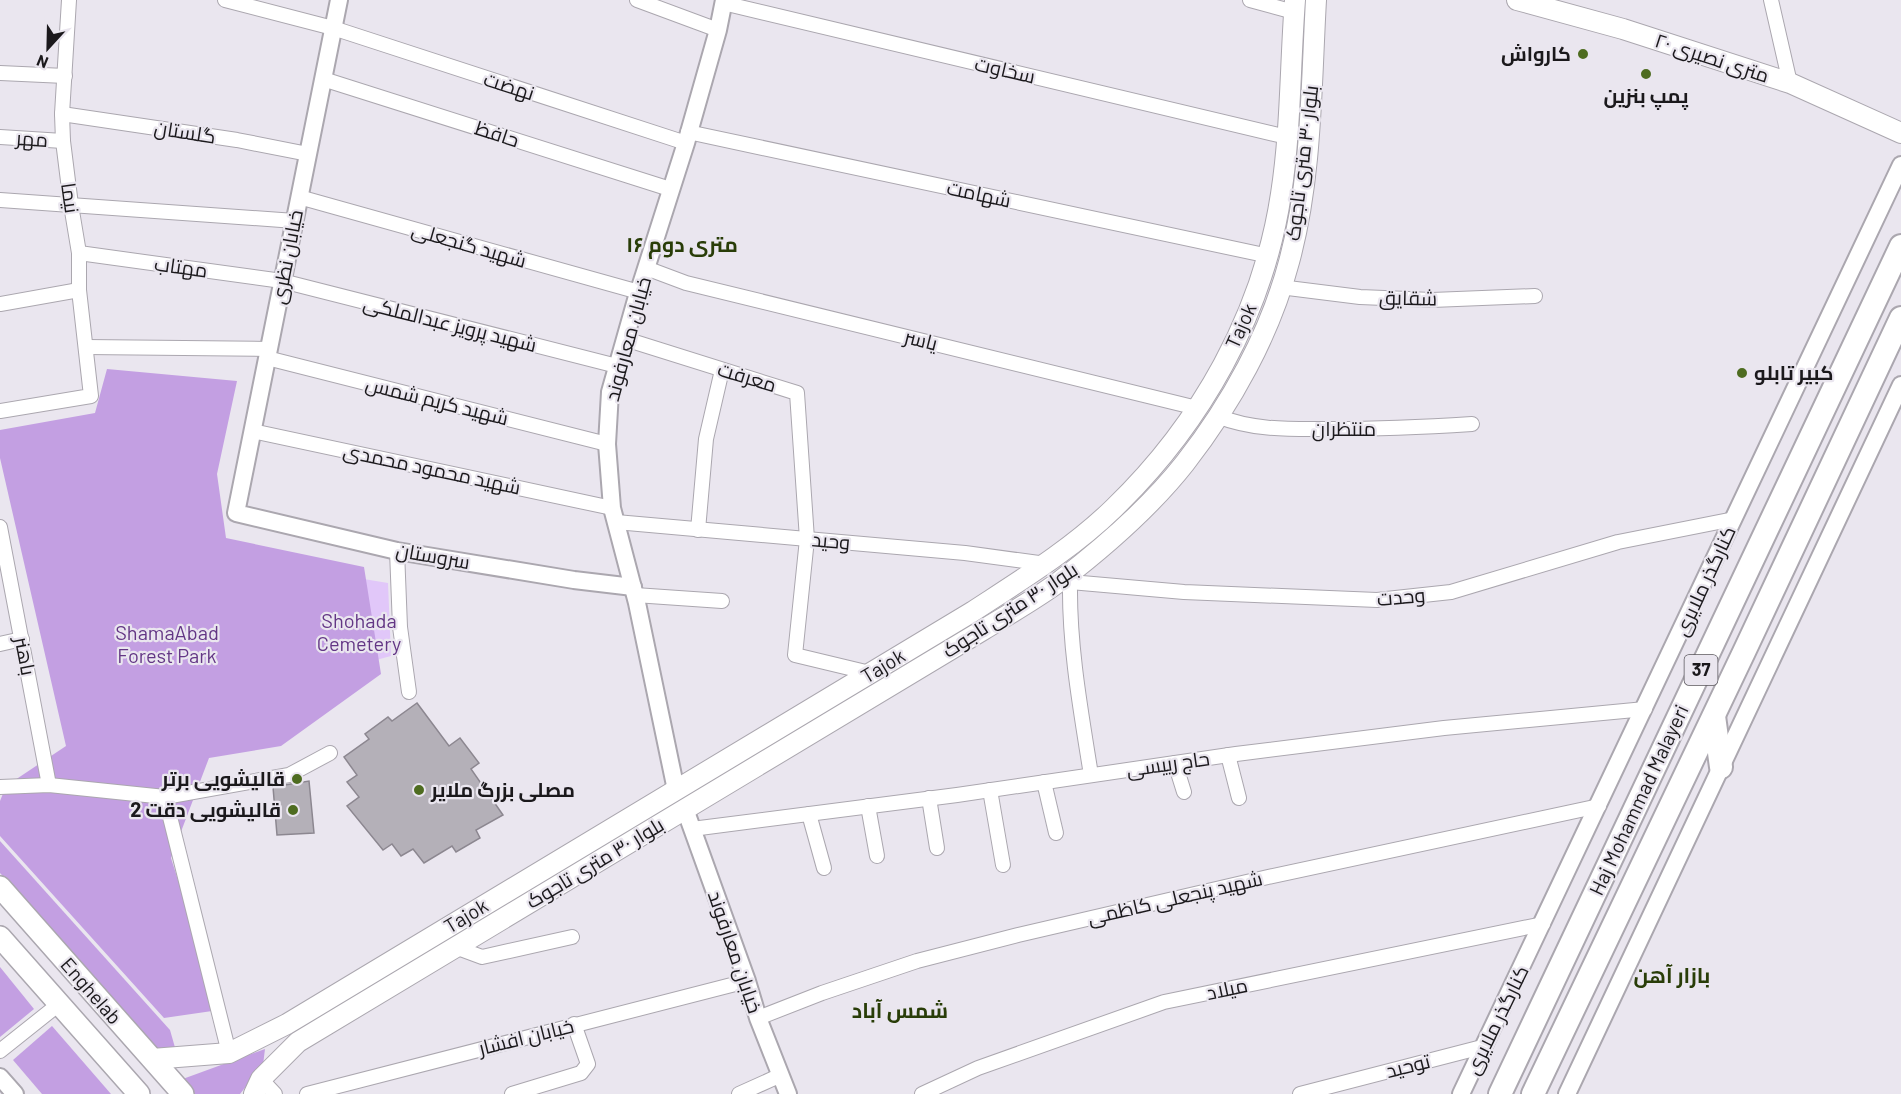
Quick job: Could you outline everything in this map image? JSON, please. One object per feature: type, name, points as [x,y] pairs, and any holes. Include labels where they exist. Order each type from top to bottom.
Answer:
[{"type":"highway","name":"Haj Mohammad Malayeri","points":[[1500,1094],[1901,246]]},
{"type":"highway","name":"Haj Mohammad Malayeri","points":[[1533,1094],[1901,318]]},
{"type":"highway","points":[[1714,716],[1721,767]]},
{"type":"main road","name":"بلوار ۳۰ متری تاجوک","points":[[258,1087],[298,1042],[1064,582],[1128,524],[1185,464],[1232,395],[1264,330],[1289,262],[1302,197],[1309,132],[1316,0]]},
{"type":"main road","name":"۲۰ متری نصیری","points":[[1517,0],[1634,33],[1790,83],[1901,133]]},
{"type":"main road","name":"Tajok","points":[[152,1059],[229,1053],[287,1024],[972,612],[1046,564],[1114,509],[1168,450],[1213,384],[1245,322],[1269,256],[1281,194],[1287,137],[1294,6]]},
{"type":"main road","points":[[676,790],[685,809]]},
{"type":"main road","name":"Enghelab","points":[[0,887],[183,1094]]},
{"type":"main road","name":"Enghelab","points":[[0,938],[139,1094]]},
{"type":"street","name":"نیما","points":[[0,411],[91,396],[79,290],[79,254],[70,205],[63,141],[62,114],[69,0]]},
{"type":"street","name":"نهضت","points":[[225,0],[333,28],[687,138]]},
{"type":"street","name":"خیابان نظری","points":[[236,513],[339,0]]},
{"type":"street","points":[[637,0],[718,30]]},
{"type":"street","points":[[1250,0],[1294,6]]},
{"type":"street","points":[[1771,0],[1790,83]]},
{"type":"street","name":"خیابان معارفوند","points":[[676,790],[634,591],[614,515],[607,444],[610,392],[687,138],[718,30],[723,1]]},
{"type":"street","name":"سخاوت","points":[[723,1],[1287,137]]},
{"type":"street","points":[[0,74],[65,76]]},
{"type":"street","name":"حافظ","points":[[323,79],[670,189]]},
{"type":"street","name":"گلستان","points":[[62,114],[237,140],[308,154]]},
{"type":"street","name":"مهر","points":[[0,137],[63,141]]},
{"type":"street","name":"شهامت","points":[[687,138],[1269,256]]},
{"type":"street","name":"کنارگذر ملایری","points":[[1461,1094],[1901,165]]},
{"type":"street","name":"شهید گنجعلی","points":[[299,197],[639,292]]},
{"type":"street","points":[[0,200],[295,220]]},
{"type":"street","name":"مهتاب","points":[[79,254],[282,281]]},
{"type":"street","name":"یاسر","points":[[646,268],[686,283],[1197,408]]},
{"type":"street","name":"شهید پرویز عبدالملکی","points":[[282,281],[618,366]]},
{"type":"street","name":"شقایق","points":[[1280,287],[1360,297],[1432,300],[1535,296]]},
{"type":"street","points":[[0,304],[79,290]]},
{"type":"street","name":"معرفت","points":[[625,339],[797,393],[807,539]]},
{"type":"street","name":"شهید کریم شمس","points":[[86,347],[268,354],[607,444]]},
{"type":"street","points":[[698,530],[706,439],[722,369]]},
{"type":"street","points":[[1567,1094],[1901,385]]},
{"type":"street","name":"منتظران","points":[[1217,416],[1238,424],[1277,429],[1393,429],[1472,424]]},
{"type":"street","name":"شهید محمود محمدی","points":[[252,431],[614,515]]},
{"type":"street","name":"سروستان","points":[[236,513],[397,551],[634,591]]},
{"type":"street","name":"وحید","points":[[614,515],[698,530],[965,553],[1046,564]]},
{"type":"street","name":"وحدت","points":[[1064,582],[1184,592],[1377,600],[1451,592],[1618,542],[1734,519]]},
{"type":"street","name":"باهنر","points":[[0,527],[3,557],[22,639],[50,784]]},
{"type":"street","points":[[807,539],[795,655],[870,674]]},
{"type":"street","points":[[397,551],[400,627],[409,692]]},
{"type":"street","points":[[1064,582],[1070,603],[1078,691],[1091,775]]},
{"type":"street","points":[[634,591],[722,601]]},
{"type":"street","points":[[0,644],[22,639]]},
{"type":"street","name":"حاج رییسی","points":[[692,829],[990,790],[1228,755],[1444,728],[1645,709]]},
{"type":"street","points":[[0,787],[50,784],[165,797],[289,775],[330,753]]},
{"type":"street","points":[[1228,755],[1239,798]]},
{"type":"street","points":[[1175,763],[1184,792]]},
{"type":"street","points":[[1044,782],[1056,833]]},
{"type":"street","points":[[990,790],[1003,865]]},
{"type":"street","points":[[165,797],[229,1053]]},
{"type":"street","points":[[929,798],[937,848]]},
{"type":"street","points":[[868,806],[877,856]]},
{"type":"street","name":"شهید پنجعلی کاظمی","points":[[758,1018],[822,993],[917,961],[1018,935],[1268,877],[1599,806]]},
{"type":"street","name":"خیابان معارفوند","points":[[685,809],[747,981],[758,1018],[788,1094]]},
{"type":"street","points":[[809,814],[824,868]]},
{"type":"street","name":"میلاد","points":[[922,1094],[978,1068],[1164,1002],[1543,924]]},
{"type":"street","points":[[455,947],[482,957],[572,938]]},
{"type":"street","name":"خیابان افشار","points":[[307,1094],[747,981]]},
{"type":"street","points":[[0,1051],[59,1004]]},
{"type":"street","points":[[512,1094],[580,1073],[588,1064],[574,1024]]},
{"type":"street","name":"توحید","points":[[1300,1094],[1482,1047]]},
{"type":"street","points":[[739,1094],[781,1075]]},
{"type":"street","points":[[0,1077],[15,1094]]},
{"type":"street","points":[[258,1087],[275,1094]]},
{"type":"green space","name":"ShamaAbad Forest Park","points":[[107,369],[237,381],[217,474],[226,538],[364,567],[381,674],[281,746],[209,758],[171,858],[219,1010],[164,1018],[0,836],[0,801],[6,786],[66,746],[0,458],[0,430],[95,413]]},
{"type":"green space","name":"Shohada Cemetery","points":[[333,574],[388,583],[391,656],[361,664]]},
{"type":"green space","points":[[0,841],[170,1030],[176,1051],[161,1053],[0,873]]},
{"type":"green space","points":[[0,967],[34,1009],[0,1037]]},
{"type":"green space","points":[[52,1026],[111,1094],[42,1094],[13,1060]]},
{"type":"green space","points":[[265,1049],[263,1065],[240,1094],[191,1094],[180,1080]]},
{"type":"building","name":"مصلی بزرگ ملایر","points":[[417,703],[449,746],[460,738],[479,763],[471,769],[503,815],[476,830],[480,838],[456,852],[452,846],[424,863],[413,849],[401,856],[392,844],[383,850],[347,806],[359,797],[347,782],[357,775],[344,757],[369,739],[365,734],[388,717],[392,721]]},
{"type":"building","name":"قالیشویی دقت 2","points":[[309,781],[314,833],[277,835],[273,787]]},
{"type":"place","name":"کارواش","points":[[1583,54]]},
{"type":"place","name":"پمپ بنزین","points":[[1646,74]]},
{"type":"place","name":"کبیر تابلو","points":[[1742,373]]},
{"type":"place","name":"قالیشویی برتر","points":[[297,779]]},
{"type":"place","name":"مصلی بزرگ ملایر","points":[[419,790]]},
{"type":"place","name":"قالیشویی دقت 2","points":[[293,810]]},
{"type":"district","name":"۱۶ متری دوم","points":[[682,245]]},
{"type":"district","name":"بازار آهن","points":[[1672,976]]},
{"type":"district","name":"شمس آباد","points":[[900,1011]]}]
